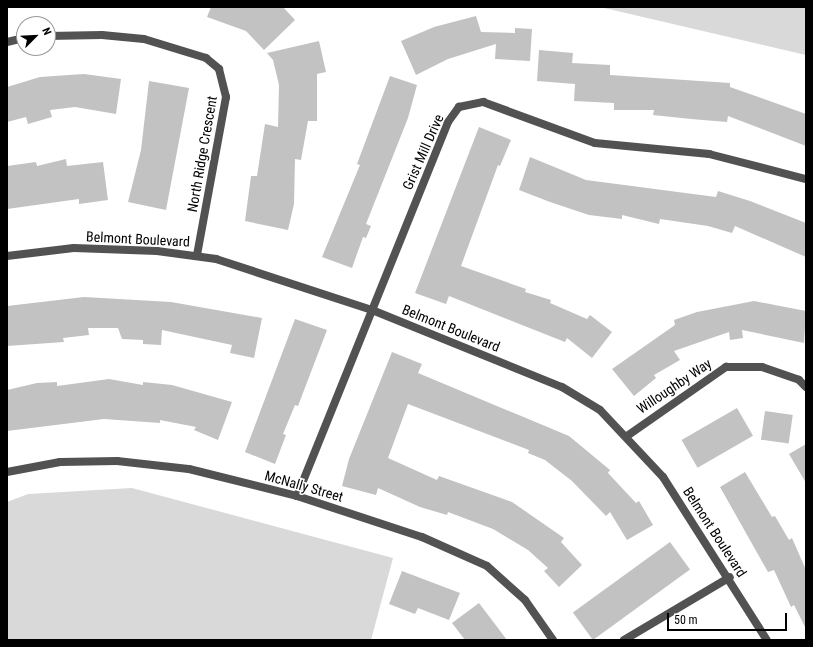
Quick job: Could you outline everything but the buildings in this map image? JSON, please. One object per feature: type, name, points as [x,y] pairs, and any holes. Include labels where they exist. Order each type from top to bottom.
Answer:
[{"type":"street","name":"North Ridge Crescent","points":[[56,36],[102,35],[144,39],[206,58],[219,69],[226,97],[198,255]]},
{"type":"street","name":"Grist Mill Drive","points":[[297,496],[448,122],[460,107],[484,102],[595,143],[709,154],[806,179]]},
{"type":"street","name":"Belmont Boulevard","points":[[7,256],[74,248],[198,255],[372,310],[562,387],[600,410],[627,436],[663,477],[730,577],[767,640]]},
{"type":"street","name":"Willoughby Way","points":[[627,436],[726,367],[762,367],[799,380],[806,386]]},
{"type":"street","name":"McNally Street","points":[[7,472],[60,462],[117,461],[189,469],[297,496],[422,537],[487,566],[525,600],[552,640]]},
{"type":"street","points":[[624,640],[730,577]]},
{"type":"shaded area","points":[[600,7],[806,7],[806,55]]},
{"type":"shaded area","points":[[132,488],[393,558],[371,640],[7,640],[7,502],[28,494]]}]
